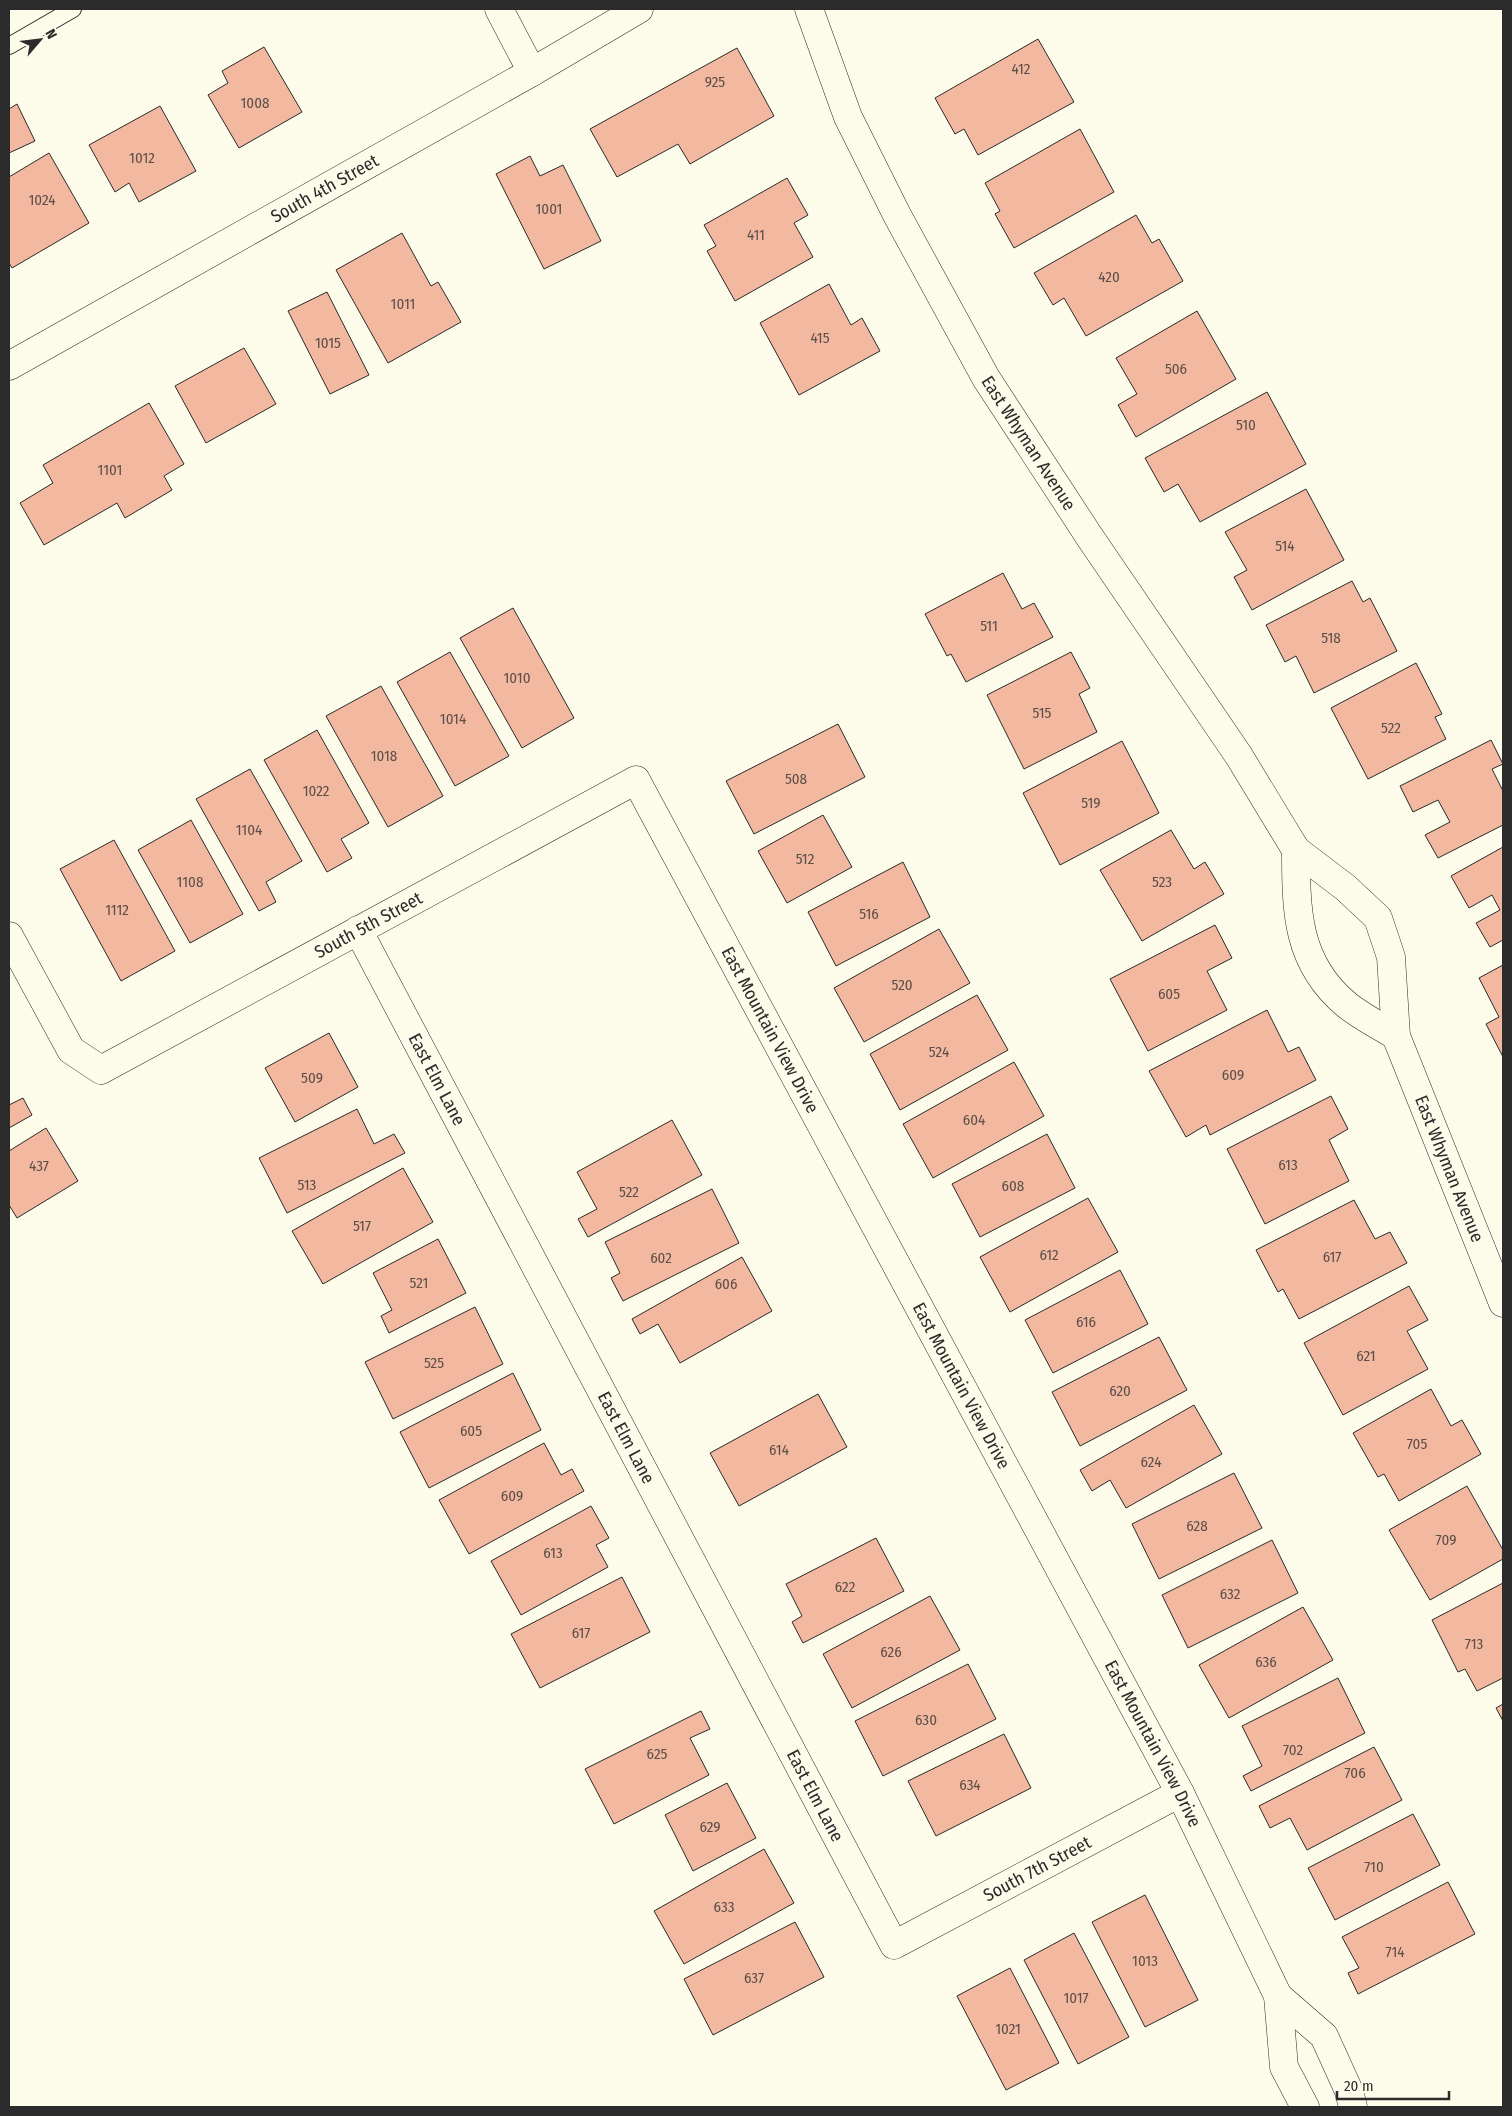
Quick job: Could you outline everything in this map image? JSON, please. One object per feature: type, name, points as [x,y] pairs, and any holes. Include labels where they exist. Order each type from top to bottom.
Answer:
[{"type":"street","points":[[499,9],[532,72]]},
{"type":"street","name":"South 4th Street","points":[[9,366],[532,72],[639,9]]},
{"type":"street","name":"East Whyman Avenue","points":[[809,9],[848,117],[897,215],[986,378],[1089,536],[1239,756],[1296,850],[1346,888],[1378,918],[1391,957],[1396,1036],[1503,1303]]},
{"type":"street","name":"South 5th Street","points":[[9,936],[71,1050],[101,1070],[636,780]]},
{"type":"street","name":"East Mountain View Drive","points":[[636,780],[1180,1793],[1278,1996]]},
{"type":"street","points":[[1296,850],[1296,905],[1305,947],[1320,976],[1347,1005],[1396,1036]]},
{"type":"street","name":"East Elm Lane","points":[[358,930],[894,1945]]},
{"type":"street","name":"South 7th Street","points":[[894,1945],[1180,1793]]},
{"type":"street","points":[[1278,1996],[1284,2067],[1305,2107]]},
{"type":"street","points":[[1278,1996],[1324,2036],[1349,2091],[1353,2107]]},
{"type":"lane","points":[[9,46],[73,9]]},
{"type":"building","points":[[1038,39],[1074,102],[978,155],[964,129],[955,134],[935,98]]},
{"type":"building","points":[[264,47],[302,112],[239,148],[208,95],[228,83],[222,71]]},
{"type":"building","points":[[737,48],[774,116],[690,164],[678,144],[617,177],[590,129]]},
{"type":"building","points":[[17,104],[35,141],[9,153],[9,109]]},
{"type":"building","points":[[160,106],[196,171],[139,202],[129,183],[115,192],[89,145]]},
{"type":"building","points":[[1080,129],[1114,192],[1014,248],[995,214],[1000,211],[985,183]]},
{"type":"building","points":[[49,153],[89,223],[12,268],[9,263],[9,177]]},
{"type":"building","points":[[530,156],[540,176],[563,165],[601,241],[544,269],[496,174]]},
{"type":"building","points":[[787,178],[808,215],[794,223],[813,257],[735,301],[707,251],[716,246],[704,225]]},
{"type":"building","points":[[1136,215],[1152,243],[1159,239],[1183,281],[1086,336],[1064,298],[1053,305],[1034,273]]},
{"type":"building","points":[[402,233],[431,286],[438,282],[461,322],[388,363],[336,270]]},
{"type":"building","points":[[829,284],[851,325],[862,318],[880,351],[799,395],[760,323]]},
{"type":"building","points":[[327,292],[369,375],[330,394],[288,311]]},
{"type":"building","points":[[1197,311],[1236,379],[1136,437],[1118,405],[1137,394],[1116,358]]},
{"type":"building","points":[[244,348],[276,404],[206,443],[175,386]]},
{"type":"building","points":[[1267,392],[1306,464],[1200,522],[1178,484],[1164,492],[1145,458]]},
{"type":"building","points":[[149,403],[184,464],[164,476],[172,490],[125,518],[117,503],[44,545],[20,503],[53,483],[43,465]]},
{"type":"building","points":[[1306,489],[1344,560],[1252,610],[1234,577],[1247,570],[1225,532]]},
{"type":"building","points":[[1003,573],[1022,609],[1034,603],[1053,637],[966,682],[951,654],[947,656],[925,614]]},
{"type":"building","points":[[1352,581],[1363,602],[1370,598],[1397,651],[1314,693],[1296,656],[1285,662],[1266,625]]},
{"type":"building","points":[[513,608],[574,718],[522,748],[460,638]]},
{"type":"building","points":[[450,652],[509,756],[455,786],[397,682]]},
{"type":"building","points":[[1071,652],[1090,688],[1079,694],[1097,732],[1024,769],[987,695]]},
{"type":"building","points":[[1416,663],[1442,714],[1435,717],[1446,739],[1368,779],[1331,708]]},
{"type":"building","points":[[381,686],[443,796],[388,827],[326,716]]},
{"type":"building","points":[[838,724],[865,777],[754,834],[726,781]]},
{"type":"building","points":[[317,730],[369,823],[341,839],[352,858],[327,872],[264,760]]},
{"type":"building","points":[[1491,740],[1503,764],[1492,769],[1503,791],[1503,825],[1438,858],[1425,835],[1450,822],[1438,800],[1413,812],[1400,786]]},
{"type":"building","points":[[1122,741],[1159,813],[1060,865],[1023,793]]},
{"type":"building","points":[[250,769],[302,861],[266,882],[276,902],[259,911],[196,799]]},
{"type":"building","points":[[823,815],[852,867],[787,903],[758,851]]},
{"type":"building","points":[[191,820],[243,914],[190,943],[138,850]]},
{"type":"building","points":[[1171,830],[1194,869],[1205,862],[1224,894],[1142,941],[1100,870]]},
{"type":"building","points":[[114,840],[175,951],[121,981],[60,869]]},
{"type":"building","points":[[1503,847],[1503,940],[1490,947],[1476,923],[1500,910],[1492,895],[1469,908],[1451,876]]},
{"type":"building","points":[[903,862],[930,917],[836,966],[808,912]]},
{"type":"building","points":[[1215,925],[1232,958],[1207,971],[1227,1010],[1148,1051],[1110,979]]},
{"type":"building","points":[[939,929],[970,983],[864,1042],[834,988]]},
{"type":"building","points":[[1503,965],[1503,1057],[1486,1024],[1499,1017],[1479,978]]},
{"type":"building","points":[[977,995],[1008,1050],[900,1110],[870,1054]]},
{"type":"building","points":[[1267,1010],[1288,1052],[1299,1047],[1316,1080],[1210,1135],[1206,1125],[1186,1137],[1149,1071]]},
{"type":"building","points":[[329,1033],[358,1087],[295,1122],[265,1068]]},
{"type":"building","points":[[1014,1062],[1044,1116],[933,1178],[903,1124]]},
{"type":"building","points":[[1331,1096],[1348,1129],[1329,1140],[1349,1181],[1265,1224],[1227,1149]]},
{"type":"building","points":[[23,1098],[32,1115],[9,1128],[9,1105]]},
{"type":"building","points":[[357,1109],[374,1144],[394,1134],[405,1153],[287,1213],[259,1158]]},
{"type":"building","points":[[672,1120],[702,1175],[588,1237],[578,1219],[597,1209],[577,1172]]},
{"type":"building","points":[[46,1128],[78,1181],[17,1218],[9,1205],[9,1151]]},
{"type":"building","points":[[1047,1134],[1075,1188],[980,1237],[952,1184]]},
{"type":"building","points":[[403,1168],[433,1222],[323,1284],[292,1231]]},
{"type":"building","points":[[712,1189],[739,1243],[623,1301],[611,1278],[620,1273],[605,1242]]},
{"type":"building","points":[[1088,1198],[1118,1252],[1010,1312],[980,1257]]},
{"type":"building","points":[[1354,1200],[1375,1239],[1390,1232],[1407,1263],[1299,1319],[1283,1289],[1278,1292],[1256,1250]]},
{"type":"building","points":[[438,1239],[466,1293],[389,1333],[381,1316],[392,1310],[373,1273]]},
{"type":"building","points":[[742,1257],[772,1311],[680,1363],[658,1324],[640,1334],[632,1319]]},
{"type":"building","points":[[1120,1270],[1148,1324],[1053,1373],[1025,1320]]},
{"type":"building","points":[[1409,1286],[1428,1320],[1407,1331],[1428,1369],[1343,1415],[1304,1343]]},
{"type":"building","points":[[475,1307],[503,1364],[393,1419],[365,1362]]},
{"type":"building","points":[[1159,1337],[1187,1390],[1080,1446],[1052,1392]]},
{"type":"building","points":[[513,1373],[541,1430],[429,1488],[400,1432]]},
{"type":"building","points":[[1431,1389],[1451,1426],[1462,1420],[1481,1454],[1399,1501],[1384,1474],[1378,1477],[1353,1433]]},
{"type":"building","points":[[818,1394],[847,1447],[739,1506],[710,1453]]},
{"type":"building","points":[[1194,1405],[1222,1454],[1126,1508],[1110,1480],[1092,1491],[1080,1470]]},
{"type":"building","points":[[544,1443],[561,1475],[572,1469],[584,1491],[469,1554],[439,1500]]},
{"type":"building","points":[[1234,1473],[1262,1528],[1159,1579],[1132,1524]]},
{"type":"building","points":[[1467,1486],[1503,1550],[1503,1559],[1430,1600],[1389,1530]]},
{"type":"building","points":[[591,1506],[609,1538],[596,1545],[608,1567],[521,1615],[491,1561]]},
{"type":"building","points":[[876,1538],[904,1591],[803,1643],[792,1622],[802,1616],[786,1584]]},
{"type":"building","points":[[1272,1540],[1298,1593],[1188,1648],[1162,1595]]},
{"type":"building","points":[[622,1577],[650,1632],[540,1688],[511,1634]]},
{"type":"building","points":[[1503,1583],[1503,1678],[1477,1691],[1465,1669],[1458,1672],[1432,1620]]},
{"type":"building","points":[[930,1596],[960,1650],[852,1708],[823,1654]]},
{"type":"building","points":[[1303,1607],[1333,1660],[1229,1718],[1199,1665]]},
{"type":"building","points":[[968,1664],[996,1719],[883,1776],[855,1721]]},
{"type":"building","points":[[1338,1678],[1365,1733],[1251,1791],[1243,1776],[1262,1766],[1242,1726]]},
{"type":"building","points":[[1503,1704],[1503,1721],[1496,1708]]},
{"type":"building","points":[[701,1711],[710,1729],[690,1738],[709,1775],[614,1824],[585,1769]]},
{"type":"building","points":[[1004,1734],[1031,1788],[936,1836],[908,1781]]},
{"type":"building","points":[[1374,1747],[1402,1800],[1307,1850],[1290,1818],[1270,1828],[1259,1806]]},
{"type":"building","points":[[727,1783],[756,1838],[693,1871],[665,1815]]},
{"type":"building","points":[[1413,1814],[1440,1865],[1335,1920],[1308,1868]]},
{"type":"building","points":[[764,1849],[794,1903],[684,1964],[654,1911]]},
{"type":"building","points":[[1448,1882],[1475,1934],[1358,1994],[1348,1973],[1359,1968],[1342,1937]]},
{"type":"building","points":[[1145,1895],[1198,2000],[1145,2027],[1092,1922]]},
{"type":"building","points":[[795,1922],[824,1977],[713,2035],[684,1979]]},
{"type":"building","points":[[1074,1933],[1129,2037],[1078,2064],[1024,1960]]},
{"type":"building","points":[[1010,1968],[1059,2063],[1006,2090],[957,1996]]}]
